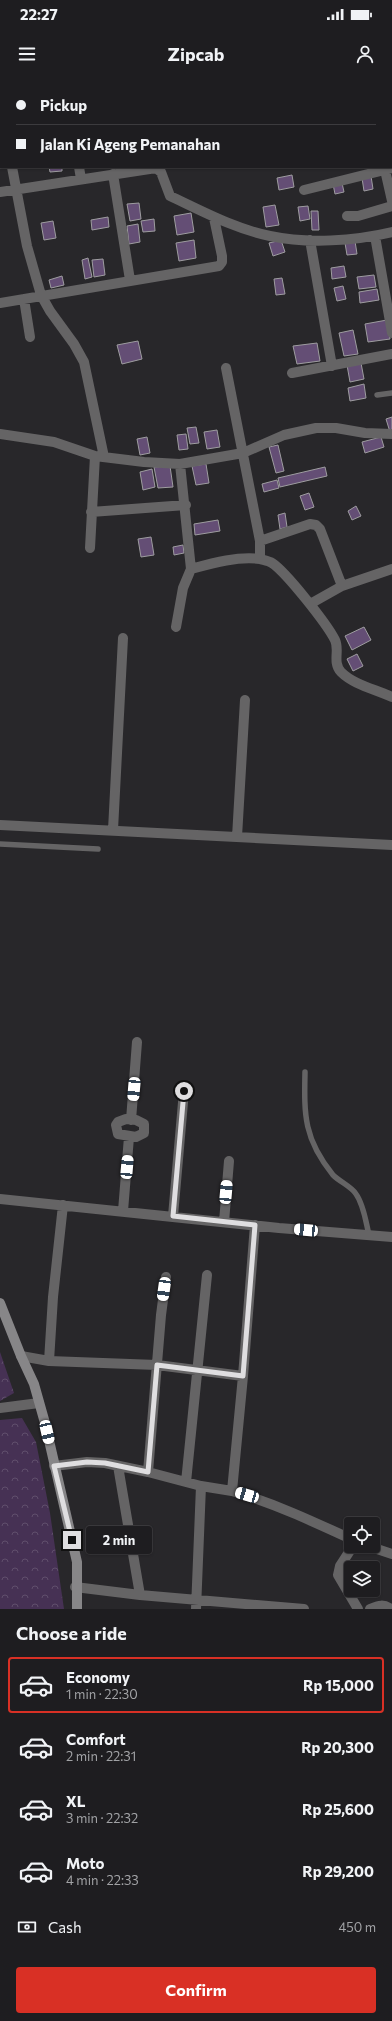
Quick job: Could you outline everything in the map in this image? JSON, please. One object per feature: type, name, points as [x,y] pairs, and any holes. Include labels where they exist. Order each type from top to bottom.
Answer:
[{"type":"street","points":[[12,168],[27,246],[41,295],[50,311],[74,344],[84,362],[100,456],[91,512],[90,548]]},
{"type":"street","points":[[79,168],[81,179]]},
{"type":"street","points":[[0,192],[156,168],[161,172],[170,196],[214,218],[268,236],[310,240],[375,236],[392,232]]},
{"type":"street","points":[[304,190],[388,169],[392,201]]},
{"type":"street","points":[[113,174],[130,280]]},
{"type":"street","points":[[347,216],[358,216],[392,206]]},
{"type":"street","points":[[0,303],[221,264],[222,256],[214,218]]},
{"type":"street","points":[[375,236],[392,333]]},
{"type":"street","points":[[310,240],[332,366]]},
{"type":"street","points":[[24,299],[30,337]]},
{"type":"street","points":[[292,373],[392,354]]},
{"type":"street","points":[[226,368],[260,541],[260,559]]},
{"type":"street","points":[[0,434],[54,442],[100,456],[144,462],[180,464],[243,453],[284,435],[316,428],[392,434]]},
{"type":"street","points":[[176,627],[183,588],[191,569],[186,505],[180,464]]},
{"type":"street","points":[[91,512],[186,505]]},
{"type":"street","points":[[260,541],[310,524],[316,525],[320,529],[342,586]]},
{"type":"street","points":[[191,569],[220,562],[260,559],[271,562],[310,604],[336,641],[336,664],[340,671],[362,685],[392,697]]},
{"type":"street","points":[[310,604],[342,586],[391,571]]},
{"type":"street","points":[[113,830],[123,638]]},
{"type":"street","points":[[237,837],[245,700]]},
{"type":"street","points":[[0,825],[392,845]]},
{"type":"street","points":[[131,1120],[138,1042]]},
{"type":"street","points":[[173,1216],[184,1091]]},
{"type":"street","points":[[122,1120],[141,1122],[145,1128],[144,1133],[140,1136],[129,1137],[118,1134],[116,1125],[122,1120]]},
{"type":"street","points":[[123,1211],[129,1137]]},
{"type":"street","points":[[224,1222],[229,1161]]},
{"type":"street","points":[[0,1199],[306,1230],[392,1236]]},
{"type":"street","points":[[49,1361],[53,1298],[63,1205]]},
{"type":"street","points":[[232,1491],[255,1225]]},
{"type":"street","points":[[186,1482],[199,1369],[207,1275]]},
{"type":"street","points":[[148,1472],[166,1277]]},
{"type":"street","points":[[0,1303],[34,1384],[39,1403],[77,1562],[77,1609]]},
{"type":"street","points":[[21,1356],[49,1361],[157,1365],[199,1369],[243,1376]]},
{"type":"street","points":[[0,1408],[39,1403]]},
{"type":"street","points":[[54,1466],[87,1462],[105,1463],[148,1472],[201,1486],[232,1491],[261,1499],[344,1536]]},
{"type":"street","points":[[118,1466],[140,1595]]},
{"type":"street","points":[[196,1604],[201,1486]]},
{"type":"street","points":[[380,1550],[392,1554]]},
{"type":"street","points":[[348,1553],[340,1566],[338,1575],[358,1609]]},
{"type":"street","points":[[76,1587],[196,1604],[304,1609]]},
{"type":"street","points":[[370,1609],[381,1605],[386,1605],[391,1609]]},
{"type":"lane","points":[[377,395],[392,393]]},
{"type":"lane","points":[[0,844],[98,849]]},
{"type":"lane","points":[[305,1072],[304,1106],[308,1131],[312,1144],[334,1176],[358,1196],[369,1235]]},
{"type":"green space","points":[[0,1352],[14,1393],[0,1401]]},
{"type":"green space","points":[[22,1418],[36,1442],[50,1513],[64,1609],[0,1609],[0,1420]]},
{"type":"building","points":[[49,168],[62,168],[62,171],[50,172]]},
{"type":"building","points":[[292,175],[294,187],[279,190],[277,178]]},
{"type":"building","points":[[371,176],[373,189],[364,191],[362,178]]},
{"type":"building","points":[[342,183],[344,192],[335,194],[333,184]]},
{"type":"building","points":[[139,203],[141,219],[130,221],[127,204]]},
{"type":"building","points":[[275,205],[279,225],[266,227],[263,207]]},
{"type":"building","points":[[308,206],[310,219],[300,221],[298,207]]},
{"type":"building","points":[[311,211],[318,211],[319,230],[312,230]]},
{"type":"building","points":[[191,213],[194,232],[177,235],[174,216]]},
{"type":"building","points":[[108,217],[109,227],[92,230],[91,220]]},
{"type":"building","points":[[154,219],[155,231],[143,232],[141,221]]},
{"type":"building","points":[[53,221],[56,238],[44,240],[41,223]]},
{"type":"building","points":[[138,224],[140,242],[129,244],[127,226]]},
{"type":"building","points":[[194,240],[196,258],[179,261],[176,243]]},
{"type":"building","points":[[281,240],[285,252],[273,256],[269,243]]},
{"type":"building","points":[[355,241],[357,254],[347,255],[345,243]]},
{"type":"building","points":[[88,258],[92,277],[85,279],[82,260]]},
{"type":"building","points":[[103,259],[105,275],[94,277],[92,260]]},
{"type":"building","points":[[344,266],[346,277],[332,279],[331,268]]},
{"type":"building","points":[[374,275],[376,287],[359,289],[357,277]]},
{"type":"building","points":[[62,276],[64,285],[51,288],[49,280]]},
{"type":"building","points":[[282,278],[285,294],[276,295],[274,279]]},
{"type":"building","points":[[343,286],[346,299],[337,301],[334,288]]},
{"type":"building","points":[[377,289],[379,300],[360,303],[359,292]]},
{"type":"building","points":[[387,320],[390,339],[368,342],[365,324]]},
{"type":"building","points":[[353,330],[358,354],[344,356],[339,333]]},
{"type":"building","points":[[138,341],[142,359],[122,364],[117,345]]},
{"type":"building","points":[[317,343],[320,361],[297,364],[293,346]]},
{"type":"building","points":[[361,363],[364,379],[350,382],[347,365]]},
{"type":"building","points":[[364,384],[366,398],[350,401],[348,388]]},
{"type":"building","points":[[392,417],[392,431],[390,432],[386,419]]},
{"type":"building","points":[[196,427],[199,443],[190,444],[187,428]]},
{"type":"building","points":[[217,430],[220,447],[207,449],[204,432]]},
{"type":"building","points":[[186,434],[188,449],[179,450],[177,435]]},
{"type":"building","points":[[147,437],[150,453],[140,455],[137,439]]},
{"type":"building","points":[[381,437],[384,447],[365,453],[362,442]]},
{"type":"building","points":[[278,445],[284,471],[276,473],[269,447]]},
{"type":"building","points":[[206,464],[209,483],[196,485],[192,466]]},
{"type":"building","points":[[170,466],[173,487],[158,488],[154,467]]},
{"type":"building","points":[[325,467],[327,476],[280,487],[278,478]]},
{"type":"building","points":[[152,469],[155,487],[143,490],[140,472]]},
{"type":"building","points":[[277,480],[279,488],[264,492],[262,484]]},
{"type":"building","points":[[309,493],[314,507],[305,510],[300,496]]},
{"type":"building","points":[[356,506],[361,516],[352,520],[348,511]]},
{"type":"building","points":[[285,513],[287,527],[280,529],[278,515]]},
{"type":"building","points":[[218,520],[220,531],[195,535],[194,524]]},
{"type":"building","points":[[151,537],[154,555],[141,557],[138,539]]},
{"type":"building","points":[[183,545],[184,553],[174,555],[173,547]]},
{"type":"building","points":[[364,627],[371,640],[352,650],[345,636]]},
{"type":"building","points":[[357,654],[363,666],[353,671],[347,659]]},
{"type":"route","points":[[72,1540],[54,1466],[87,1462],[105,1463],[148,1472],[157,1365],[199,1369],[243,1376],[255,1225],[173,1216],[184,1091]]}]
